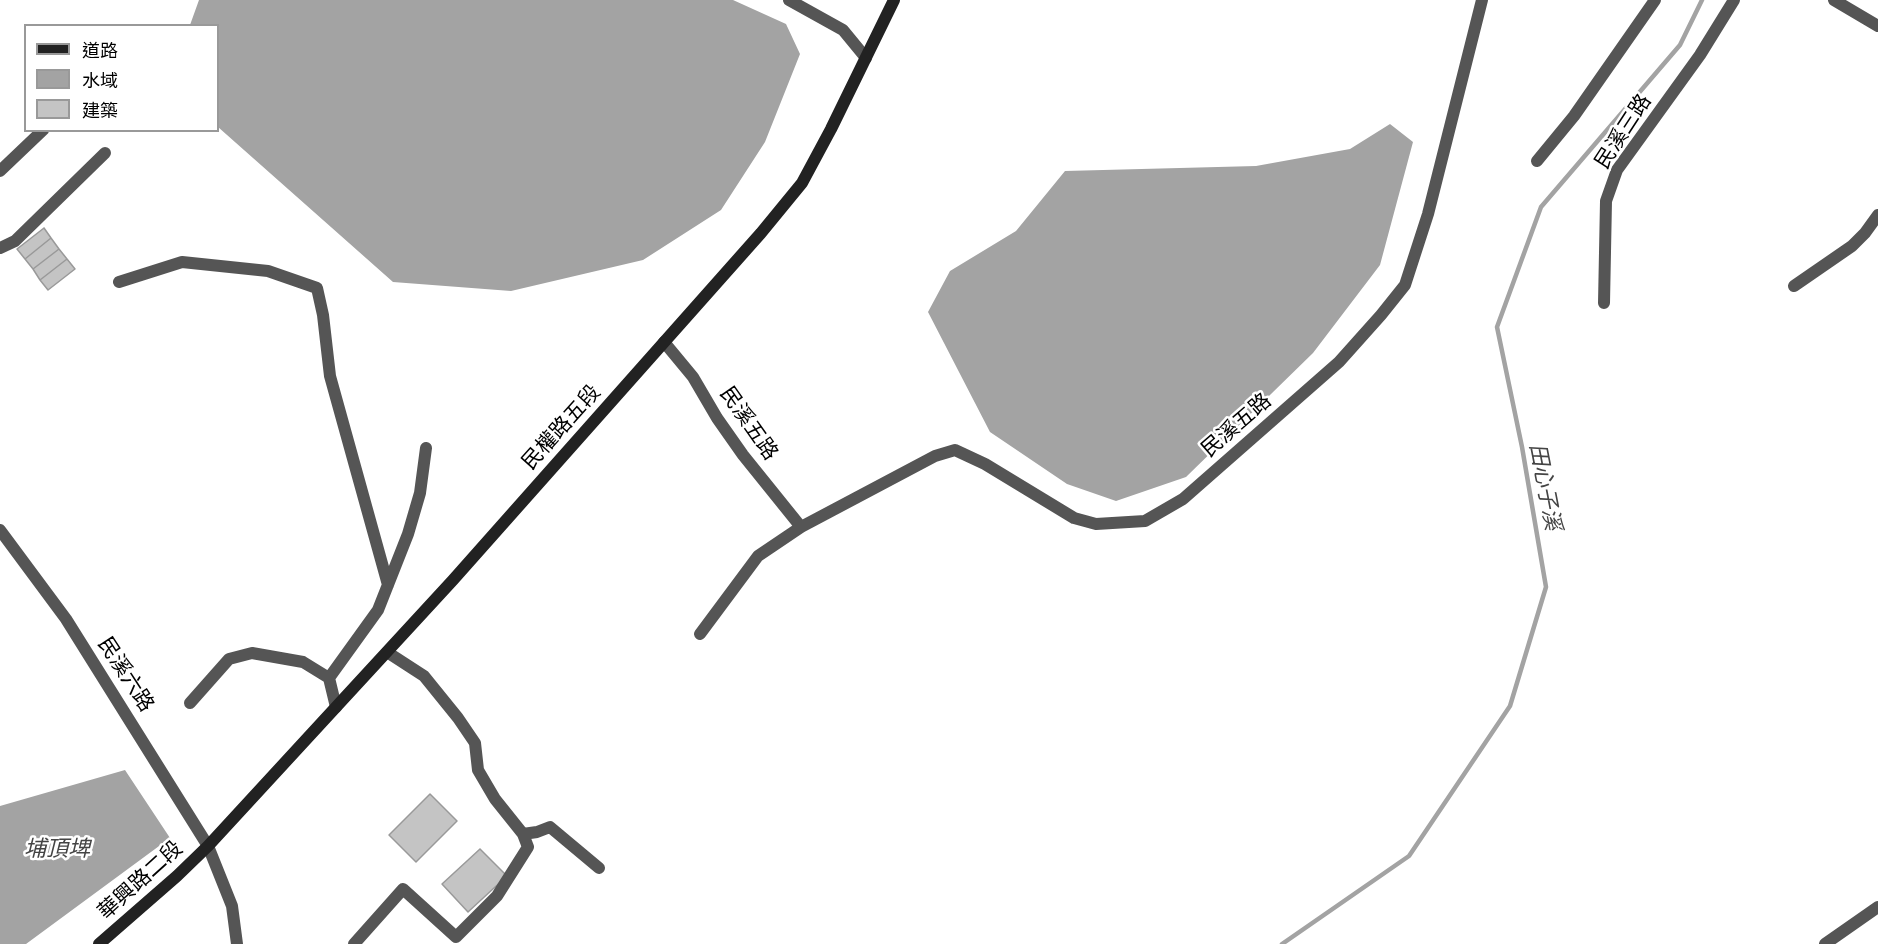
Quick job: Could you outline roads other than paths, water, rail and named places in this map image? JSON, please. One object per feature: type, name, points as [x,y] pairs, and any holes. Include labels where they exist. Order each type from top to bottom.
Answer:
[{"type":"street","points":[[789,0],[843,30],[866,58]]},
{"type":"street","name":"民權路五段","points":[[208,846],[387,652],[761,233],[802,183],[894,0]]},
{"type":"street","name":"民溪五路","points":[[699,634],[758,556],[801,527],[935,456],[955,450],[968,454],[1074,518],[1096,524],[1145,521],[1183,499],[1339,362],[1405,285],[1428,214],[1482,0]]},
{"type":"street","points":[[1537,161],[1574,116],[1655,0]]},
{"type":"street","name":"民溪三路","points":[[1604,303],[1606,201],[1617,170],[1700,55],[1734,0]]},
{"type":"street","points":[[1834,0],[1878,26]]},
{"type":"street","points":[[0,171],[41,132]]},
{"type":"street","points":[[0,248],[15,242],[105,153]]},
{"type":"street","points":[[1794,286],[1852,246],[1878,215]]},
{"type":"street","points":[[119,282],[182,262],[268,271],[317,288],[323,315],[330,376],[388,585]]},
{"type":"street","name":"民溪五路","points":[[664,342],[693,376],[717,418],[743,455],[801,527]]},
{"type":"street","points":[[329,678],[378,610],[408,534],[420,493],[426,448]]},
{"type":"street","name":"民溪六路","points":[[0,530],[66,619],[208,846],[232,906],[237,944]]},
{"type":"street","points":[[354,944],[403,889],[456,936],[497,896],[528,847],[523,834],[495,799],[478,770],[475,743],[458,718],[424,676],[387,652]]},
{"type":"street","points":[[190,703],[229,659],[252,653],[303,662],[329,678],[336,706]]},
{"type":"street","points":[[523,834],[550,827],[599,868]]},
{"type":"street","name":"華興路二段","points":[[99,944],[208,846]]},
{"type":"street","points":[[1825,944],[1878,908]]},
{"type":"water","points":[[199,0],[733,0],[786,24],[800,54],[765,142],[721,210],[643,260],[511,291],[393,282],[219,128],[219,24],[190,24]]},
{"type":"water","points":[[1390,124],[1413,142],[1380,265],[1313,353],[1186,477],[1116,501],[1067,484],[990,432],[928,312],[950,271],[1016,231],[1065,171],[1256,166],[1350,149]]},
{"type":"water","name":"埔頂埤","points":[[125,770],[170,838],[26,944],[0,944],[0,806]]},
{"type":"waterway","name":"田心子溪","points":[[1282,944],[1409,856],[1510,706],[1546,587],[1522,447],[1497,327],[1541,207],[1680,45],[1702,0]]}]
